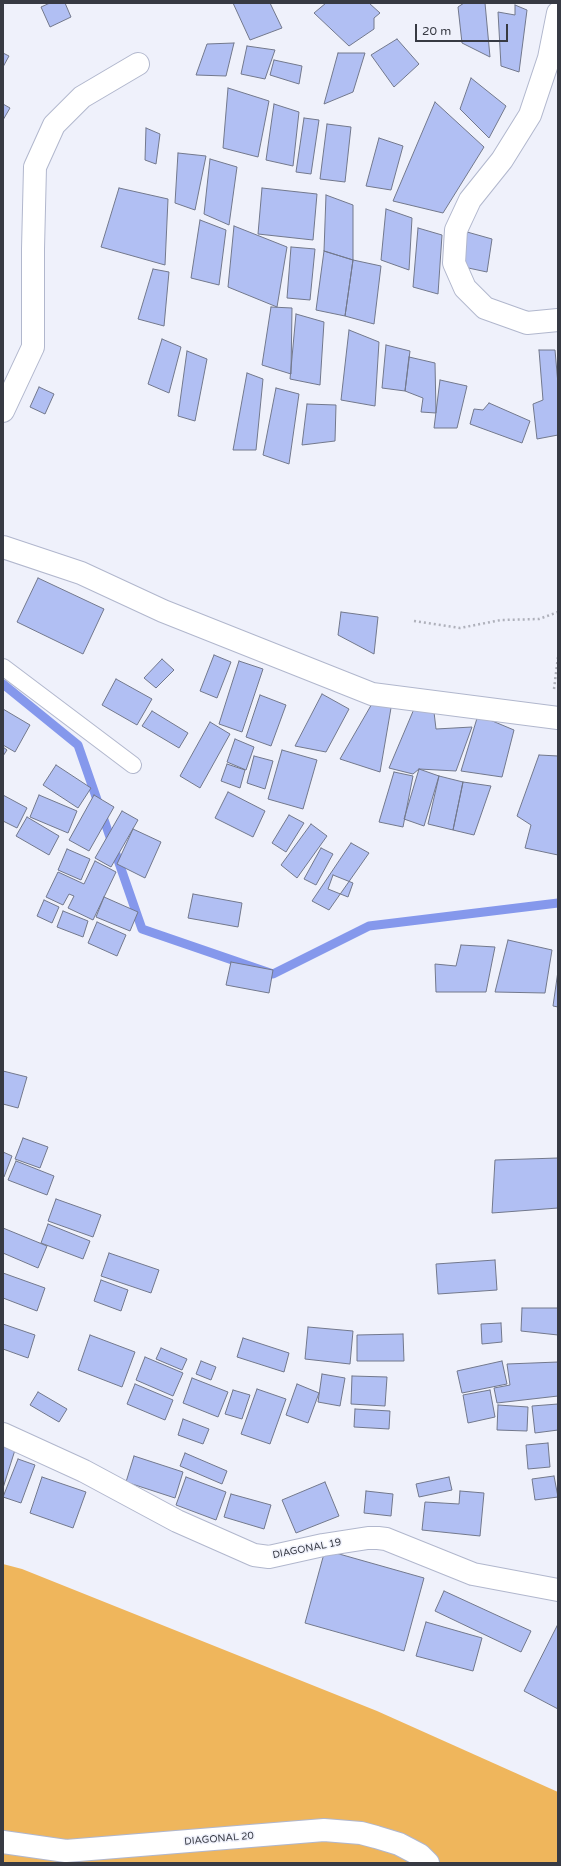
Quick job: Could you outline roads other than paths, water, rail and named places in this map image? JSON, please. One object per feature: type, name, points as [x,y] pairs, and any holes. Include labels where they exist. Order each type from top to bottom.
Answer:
[{"type":"street","points":[[558,13],[549,58],[530,115],[502,160],[470,200],[456,230],[454,263],[465,288],[485,308],[528,323],[558,320]]},
{"type":"street","points":[[3,411],[33,347],[32,249],[35,167],[54,125],[82,97],[138,64]]},
{"type":"street","points":[[3,547],[81,573],[163,611],[372,694],[555,718]]},
{"type":"street","name":"DIAGONAL 19","points":[[3,1434],[84,1471],[177,1521],[254,1555],[269,1557],[323,1545],[368,1538],[378,1538],[386,1539],[472,1574],[558,1590]]},
{"type":"street","name":"DIAGONAL 20","points":[[3,1842],[66,1851],[324,1830],[361,1833],[399,1844],[420,1855],[428,1863]]},
{"type":"lane","points":[[3,667],[133,765]]},
{"type":"waterway","points":[[3,684],[78,745],[142,929],[273,974],[369,926],[558,903]]}]
